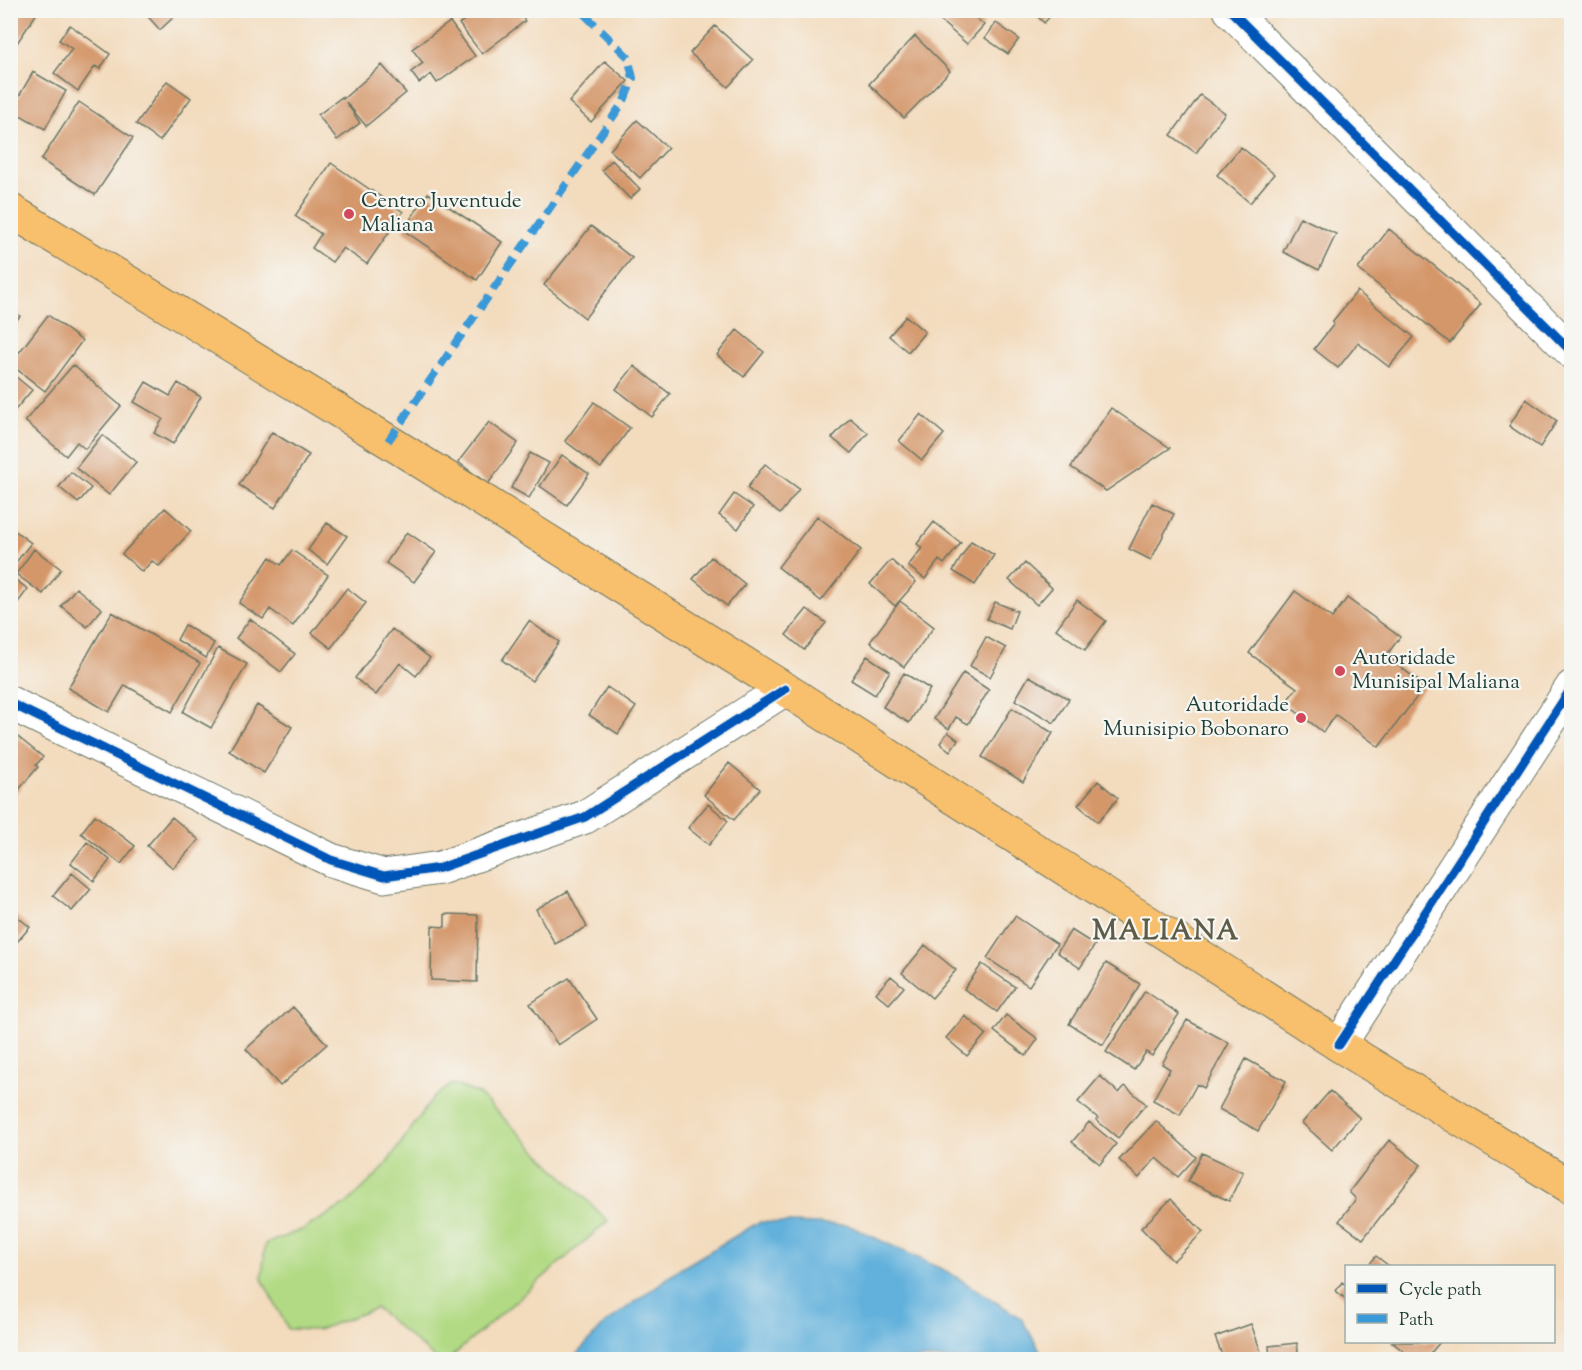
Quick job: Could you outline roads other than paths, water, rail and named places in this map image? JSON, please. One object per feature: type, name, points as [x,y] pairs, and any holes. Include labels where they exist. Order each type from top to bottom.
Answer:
[{"type":"main road","points":[[10,210],[785,688],[1339,1045],[1572,1188]]},
{"type":"street","points":[[1230,10],[1572,352]]},
{"type":"street","points":[[1339,1045],[1572,687]]},
{"type":"street","points":[[10,703],[331,860],[384,876],[440,868],[585,817],[785,688]]},
{"type":"water","points":[[759,1222],[848,1225],[950,1273],[1021,1318],[1045,1359],[572,1359],[606,1323],[680,1269]]},
{"type":"place","name":"Centro Juventude Maliana","points":[[349,214]]},
{"type":"place","name":"Autoridade Munisipal Maliana","points":[[1340,671]]},
{"type":"place","name":"Autoridade Munisipio Bobonaro","points":[[1301,718]]},
{"type":"district","name":"MALIANA","points":[[1166,932]]}]
